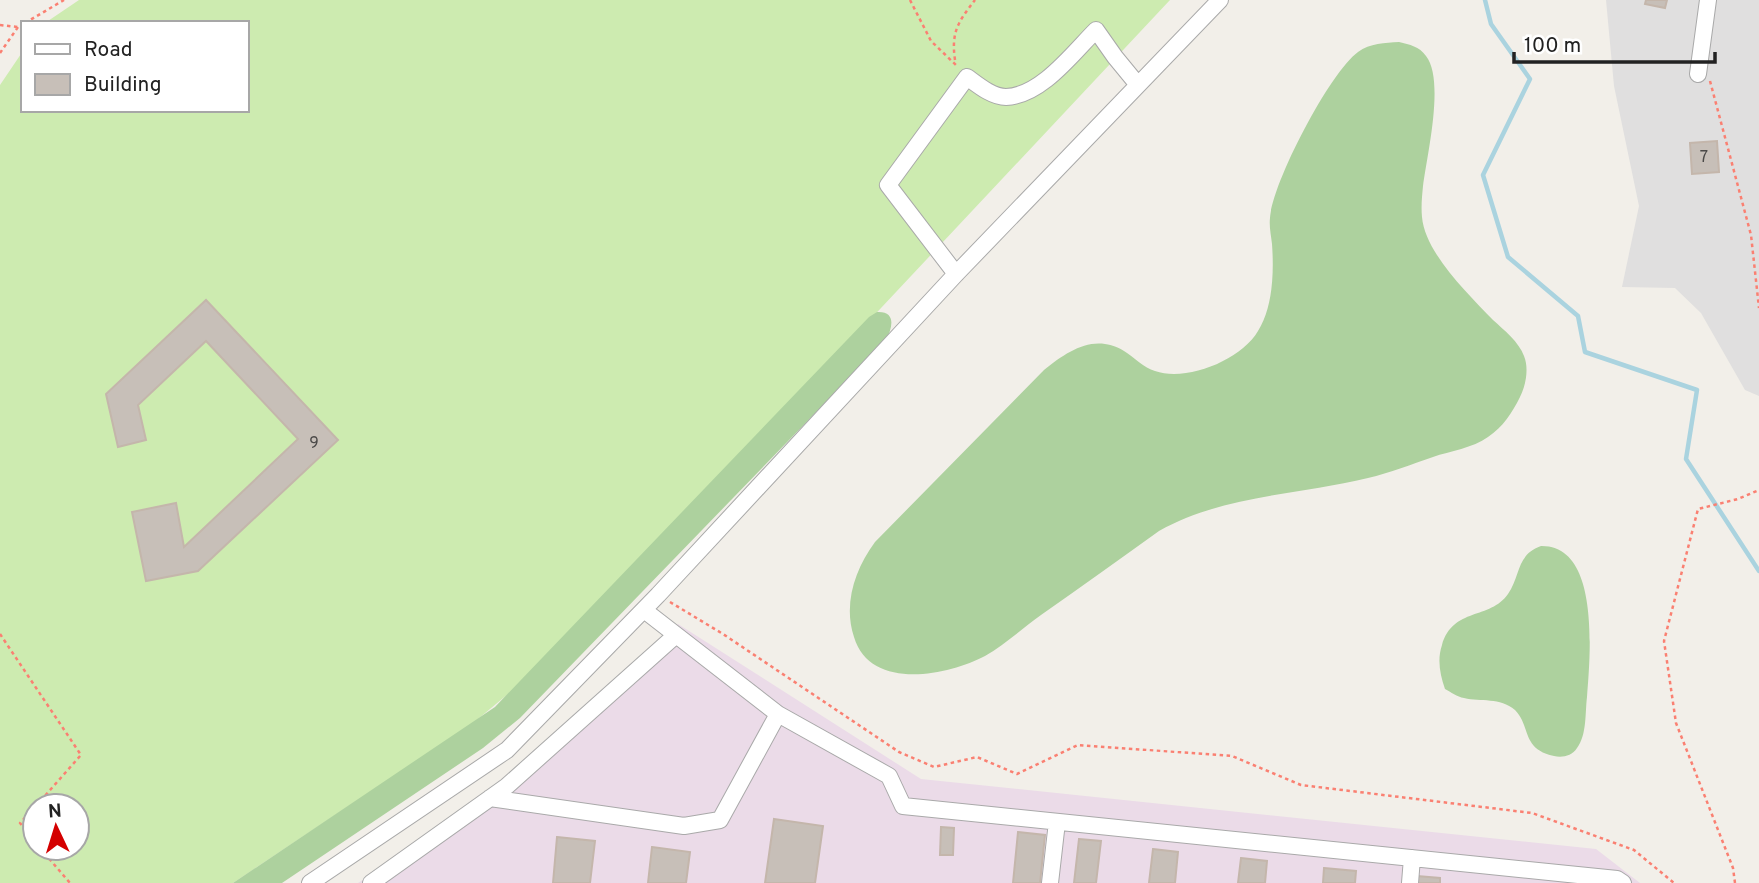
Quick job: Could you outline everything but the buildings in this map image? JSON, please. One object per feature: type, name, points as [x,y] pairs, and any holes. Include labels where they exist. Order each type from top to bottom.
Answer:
[{"type":"street","points":[[310,883],[507,750],[644,610],[956,274],[1220,0]]},
{"type":"street","points":[[1703,74],[1708,0]]},
{"type":"street","points":[[956,274],[888,185],[967,78],[989,92],[1005,97],[1035,90],[1096,30],[1139,85]]},
{"type":"street","points":[[644,610],[778,713],[889,776],[903,806],[1617,879],[1623,883]]},
{"type":"street","points":[[371,883],[507,786],[676,635]]},
{"type":"street","points":[[490,798],[684,826],[720,820],[778,713]]},
{"type":"street","points":[[1050,883],[1057,822]]},
{"type":"street","points":[[1410,883],[1412,858]]},
{"type":"path","points":[[27,21],[64,0]]},
{"type":"path","points":[[910,0],[930,41],[955,63],[967,78]]},
{"type":"path","points":[[955,63],[953,42],[958,21],[975,0]]},
{"type":"path","points":[[0,25],[18,27]]},
{"type":"path","points":[[0,53],[21,25]]},
{"type":"path","points":[[1703,74],[1751,235],[1759,308]]},
{"type":"path","points":[[1735,883],[1732,868],[1676,723],[1664,640],[1698,509],[1759,490]]},
{"type":"path","points":[[658,595],[723,634],[900,752],[934,767],[977,757],[1017,774],[1079,745],[1232,755],[1301,785],[1532,813],[1634,850],[1674,883]]},
{"type":"path","points":[[0,634],[81,755],[48,792]]},
{"type":"path","points":[[52,862],[69,883]]},
{"type":"shaded area","points":[[1606,0],[1759,0],[1759,396],[1745,390],[1701,313],[1675,288],[1622,287],[1639,206],[1614,86]]},
{"type":"shaded area","points":[[678,624],[921,779],[1596,849],[1640,883],[358,883],[526,771]]},
{"type":"green space","points":[[79,0],[1170,0],[866,324],[514,689],[472,724],[233,883],[0,883],[0,85],[21,54],[21,112],[248,112],[248,21],[48,21]]},
{"type":"green space","points":[[1399,42],[1414,46],[1426,56],[1434,82],[1433,118],[1422,198],[1425,231],[1439,259],[1472,298],[1515,341],[1526,361],[1522,392],[1503,424],[1475,444],[1384,474],[1342,484],[1261,497],[1183,519],[1159,531],[999,647],[969,663],[931,673],[911,674],[892,672],[876,666],[863,654],[854,637],[850,612],[857,575],[875,542],[1044,370],[1062,356],[1092,344],[1102,344],[1124,351],[1151,370],[1168,374],[1182,373],[1212,366],[1239,351],[1250,341],[1263,322],[1270,300],[1273,266],[1270,221],[1273,202],[1291,155],[1318,104],[1346,63],[1358,52],[1373,45]]},
{"type":"green space","points":[[883,312],[890,317],[891,325],[886,340],[520,718],[483,748],[282,883],[233,883],[495,707],[869,317]]},
{"type":"green space","points":[[1541,546],[1560,551],[1574,564],[1583,583],[1588,606],[1590,656],[1584,730],[1575,751],[1563,756],[1554,756],[1536,748],[1531,743],[1520,716],[1509,706],[1461,697],[1445,689],[1440,667],[1440,651],[1447,633],[1463,619],[1492,608],[1500,602],[1512,587],[1523,560]]},
{"type":"waterway","points":[[1485,0],[1491,24],[1530,79],[1483,175],[1508,257],[1578,316],[1585,352],[1697,390],[1686,459],[1759,571]]}]
